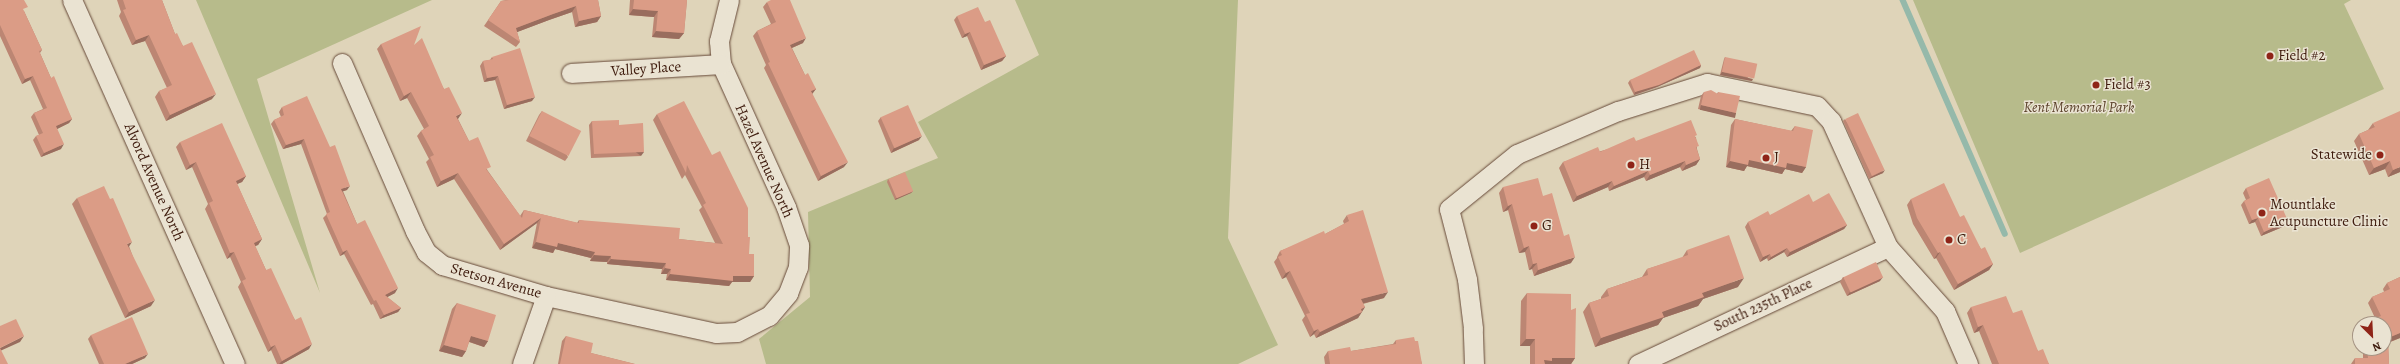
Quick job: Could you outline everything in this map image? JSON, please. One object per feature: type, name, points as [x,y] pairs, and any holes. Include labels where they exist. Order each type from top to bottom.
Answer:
[{"type":"street","name":"Alvord Avenue North","points":[[72,0],[235,364]]},
{"type":"street","name":"Hazel Avenue North","points":[[729,0],[720,41],[721,64],[786,207],[799,245],[798,267],[788,293],[769,316]]},
{"type":"street","name":"Stetson Avenue","points":[[342,63],[415,231],[426,252],[442,266],[546,296],[716,333],[737,332],[769,316]]},
{"type":"street","name":"Valley Place","points":[[571,73],[721,64]]},
{"type":"street","points":[[1474,364],[1473,328],[1467,279],[1449,209],[1517,154],[1618,110],[1707,83],[1817,106],[1831,121],[1888,247],[1945,311],[1968,364]]},
{"type":"street","name":"South 235th Place","points":[[1638,364],[1888,247]]},
{"type":"street","points":[[522,364],[546,296]]},
{"type":"green space","points":[[196,0],[432,0],[257,79],[320,293]]},
{"type":"green space","points":[[1015,0],[1238,0],[1228,238],[1278,345],[1238,364],[766,364],[759,339],[810,297],[808,212],[938,158],[918,122],[1039,55]]},
{"type":"green space","name":"Kent Memorial Park","points":[[1913,0],[2351,0],[2344,4],[2384,89],[2020,253]]},
{"type":"building","points":[[0,0],[24,0],[28,7],[23,9],[42,50],[39,51],[51,78],[54,76],[72,119],[56,126],[64,144],[44,153],[36,136],[43,133],[34,113],[47,108],[33,76],[25,79],[0,25]]},
{"type":"building","points":[[123,0],[162,0],[175,34],[177,33],[183,46],[192,42],[216,94],[170,115],[159,91],[172,85],[149,35],[136,40],[123,10],[126,9]]},
{"type":"building","points":[[598,0],[601,16],[579,21],[576,6],[516,28],[520,42],[488,20],[501,1]]},
{"type":"building","points":[[634,0],[687,0],[684,33],[656,31],[658,11],[633,9]]},
{"type":"building","points":[[771,0],[790,0],[806,38],[790,45],[805,75],[808,73],[816,89],[811,91],[848,162],[821,176],[768,63],[770,62],[757,31],[776,22],[767,2]]},
{"type":"building","points":[[978,7],[985,22],[990,20],[1006,56],[984,65],[970,32],[965,34],[957,16]]},
{"type":"building","points":[[421,26],[414,45],[422,38],[444,89],[449,87],[462,113],[456,116],[469,141],[478,137],[491,167],[486,169],[522,218],[524,210],[579,223],[579,220],[680,228],[679,239],[723,244],[703,205],[706,203],[687,165],[686,173],[657,114],[684,101],[712,155],[720,151],[748,208],[748,237],[750,237],[749,254],[754,254],[754,276],[733,276],[733,281],[670,274],[671,269],[665,268],[666,263],[611,259],[611,256],[594,255],[595,252],[558,243],[557,247],[536,242],[541,218],[504,244],[458,173],[441,181],[430,157],[434,155],[421,131],[429,126],[411,92],[404,96],[381,44]]},
{"type":"building","points":[[520,48],[535,97],[507,105],[498,76],[487,78],[483,61],[493,59],[492,57]]},
{"type":"building","points":[[1694,50],[1701,65],[1659,85],[1635,92],[1630,80]]},
{"type":"building","points":[[1725,57],[1757,64],[1754,79],[1722,72]]},
{"type":"building","points":[[1711,90],[1718,94],[1718,92],[1740,96],[1736,113],[1701,105],[1704,92]]},
{"type":"building","points":[[307,96],[330,147],[335,145],[350,186],[341,189],[357,224],[365,220],[398,288],[385,295],[401,308],[384,315],[376,300],[374,301],[347,250],[343,252],[326,214],[330,212],[304,139],[286,145],[274,120],[284,115],[282,107]]},
{"type":"building","points":[[908,105],[922,136],[894,148],[881,117]]},
{"type":"building","points":[[542,111],[581,131],[568,156],[529,136]]},
{"type":"building","name":"Statewide","points":[[2400,111],[2400,167],[2393,170],[2390,161],[2374,168],[2359,134],[2375,127],[2373,123]]},
{"type":"building","points":[[1858,113],[1885,170],[1872,176],[1845,119]]},
{"type":"building","name":"J","points":[[1735,119],[1793,131],[1795,126],[1813,130],[1806,167],[1787,163],[1786,168],[1749,160],[1748,165],[1730,161]]},
{"type":"building","points":[[619,120],[619,125],[643,123],[644,152],[594,154],[592,121]]},
{"type":"building","name":"H","points":[[1691,120],[1697,135],[1695,136],[1699,146],[1696,147],[1700,159],[1686,165],[1685,161],[1650,175],[1648,171],[1614,186],[1612,181],[1577,196],[1563,162],[1598,147],[1600,152],[1634,137],[1636,141]]},
{"type":"building","points":[[222,123],[246,176],[236,181],[262,239],[254,243],[266,270],[271,268],[295,320],[301,317],[312,344],[282,361],[275,345],[271,347],[242,281],[246,279],[234,252],[230,253],[209,203],[213,201],[196,162],[190,165],[180,142]]},
{"type":"building","points":[[905,172],[913,191],[897,198],[888,179]]},
{"type":"building","name":"G","points":[[1538,178],[1543,196],[1552,193],[1564,236],[1569,234],[1575,257],[1538,270],[1537,263],[1533,264],[1529,246],[1524,248],[1512,204],[1508,206],[1503,187]]},
{"type":"building","name":"Mountlake Acupuncture Clinic","points":[[2269,178],[2288,221],[2264,232],[2258,218],[2252,220],[2244,201],[2250,198],[2246,188]]},
{"type":"building","name":"C","points":[[1944,183],[1960,217],[1964,215],[1981,249],[1985,247],[1993,264],[1958,284],[1940,252],[1938,253],[1917,218],[1911,199]]},
{"type":"building","points":[[104,186],[110,199],[113,198],[132,242],[127,244],[155,300],[129,312],[77,198]]},
{"type":"building","points":[[1829,193],[1847,225],[1790,252],[1787,248],[1771,257],[1770,254],[1763,257],[1748,222],[1768,211],[1770,215],[1809,194],[1813,202]]},
{"type":"building","points":[[1363,210],[1388,292],[1361,299],[1365,307],[1361,309],[1362,312],[1320,332],[1318,329],[1314,331],[1306,314],[1310,313],[1290,271],[1286,273],[1278,257],[1282,255],[1280,251],[1324,231],[1325,234],[1349,221],[1347,215]]},
{"type":"building","points":[[1729,235],[1744,278],[1702,293],[1704,297],[1662,312],[1664,317],[1601,338],[1589,303],[1609,296],[1607,289],[1648,275],[1647,269],[1688,255],[1687,250]]},
{"type":"building","points":[[1876,262],[1883,277],[1851,293],[1843,277]]},
{"type":"building","points":[[2400,277],[2400,333],[2392,336],[2392,316],[2381,316],[2372,297],[2390,289],[2387,283]]},
{"type":"building","points":[[1527,293],[1571,294],[1571,310],[1576,308],[1575,358],[1552,358],[1552,361],[1544,360],[1545,364],[1535,364],[1535,339],[1526,339]]},
{"type":"building","points":[[2006,296],[2013,313],[2022,310],[2038,351],[2043,349],[2049,364],[1999,364],[1983,325],[1978,327],[1971,307]]},
{"type":"building","points":[[457,303],[496,315],[488,341],[471,336],[466,351],[444,345]]},
{"type":"building","points":[[132,317],[148,354],[125,364],[104,364],[91,335]]},
{"type":"building","points":[[16,319],[24,336],[0,348],[0,326]]},
{"type":"building","points":[[566,336],[593,343],[591,353],[635,364],[560,364]]},
{"type":"building","points":[[1414,337],[1415,341],[1418,341],[1422,364],[1330,364],[1328,351],[1350,347],[1351,351],[1396,344],[1396,340]]},
{"type":"building","points":[[0,348],[8,364],[0,364]]},
{"type":"building","points":[[2368,356],[2389,356],[2389,364],[2355,364],[2355,358],[2368,358]]},
{"type":"waterway","points":[[1903,0],[2005,234]]},
{"type":"place","name":"Field #2","points":[[2270,56]]},
{"type":"place","name":"Field #3","points":[[2096,85]]},
{"type":"place","name":"Statewide","points":[[2380,155]]},
{"type":"place","name":"J","points":[[1766,158]]},
{"type":"place","name":"H","points":[[1631,165]]},
{"type":"place","name":"Mountlake Acupuncture Clinic","points":[[2262,213]]},
{"type":"place","name":"G","points":[[1534,226]]},
{"type":"place","name":"C","points":[[1949,240]]}]
